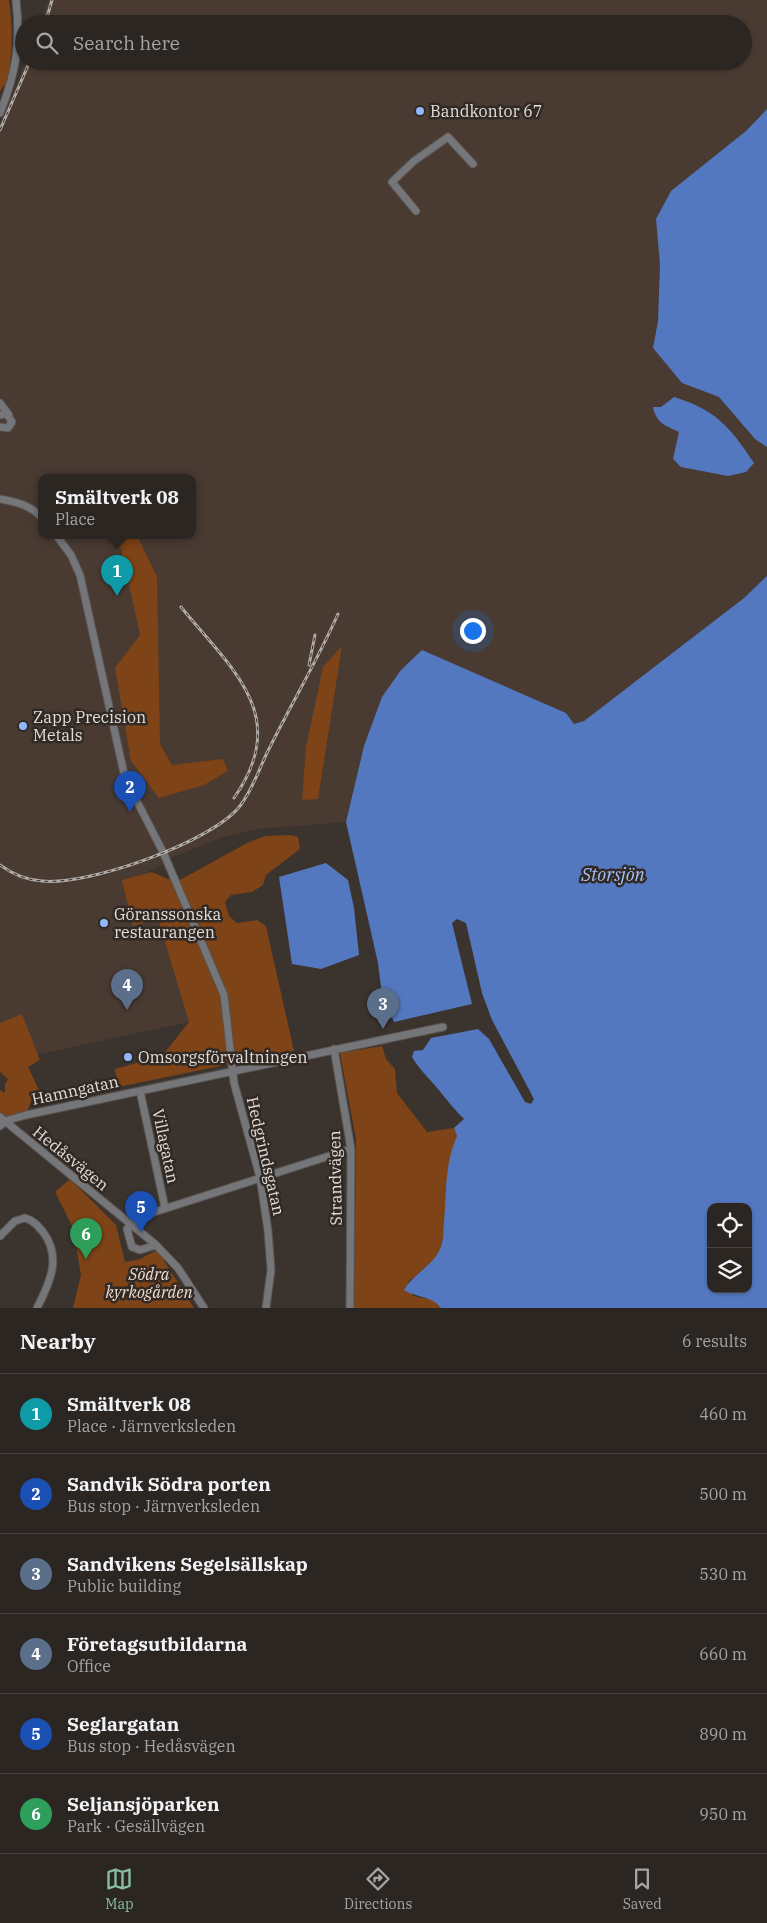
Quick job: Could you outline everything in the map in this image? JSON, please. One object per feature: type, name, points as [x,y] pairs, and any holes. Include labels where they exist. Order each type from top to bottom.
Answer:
[{"type":"street","points":[[16,0],[17,15]]},
{"type":"street","points":[[0,113],[15,66]]},
{"type":"street","points":[[416,211],[392,182],[414,161],[448,137],[473,164]]},
{"type":"street","points":[[0,403],[12,422],[6,428],[0,427]]},
{"type":"street","points":[[0,415],[9,415]]},
{"type":"street","points":[[0,499],[25,505],[38,514]]},
{"type":"street","name":"Hedgrindsgatan","points":[[59,539],[71,555],[80,575],[125,778],[162,852],[224,995],[229,1028],[232,1071],[260,1177],[270,1250],[271,1270],[266,1308]]},
{"type":"street","name":"Hamngatan","points":[[2,1121],[443,1027]]},
{"type":"street","name":"Strandvägen","points":[[334,1050],[351,1149],[350,1308]]},
{"type":"street","name":"Villagatan","points":[[140,1091],[165,1208]]},
{"type":"street","name":"Hedåsvägen","points":[[2,1121],[156,1244],[178,1268],[204,1308]]},
{"type":"street","points":[[156,1244],[140,1250],[132,1247],[127,1229],[142,1216],[351,1149]]},
{"type":"street","points":[[0,1236],[15,1220],[25,1218],[32,1221],[47,1239],[52,1253],[53,1270],[37,1308]]},
{"type":"shaded area","points":[[48,0],[767,0],[767,109],[746,131],[671,191],[656,219],[660,265],[658,321],[653,348],[682,383],[719,397],[755,439],[767,447],[767,576],[744,598],[584,721],[574,724],[566,713],[521,694],[364,746],[346,822],[257,829],[220,838],[166,860],[167,862],[144,874],[189,1022],[31,1056],[0,1034],[0,122],[22,70],[752,70],[752,15],[44,15]]},
{"type":"green space","points":[[0,0],[9,0],[12,33],[6,87],[3,86],[0,92]]},
{"type":"green space","points":[[111,539],[139,539],[157,577],[160,744],[172,765],[223,759],[228,771],[204,785],[159,798],[131,761],[115,668],[140,635],[121,548]]},
{"type":"green space","points":[[342,646],[318,799],[302,800],[306,747],[323,667]]},
{"type":"green space","points":[[290,835],[298,837],[300,849],[266,875],[263,885],[252,892],[231,895],[225,902],[229,916],[237,923],[257,920],[266,926],[294,1051],[118,1087],[115,1069],[162,1056],[189,1022],[158,919],[133,926],[122,880],[152,872],[168,879],[180,880],[247,843],[265,836]]},
{"type":"green space","points":[[22,1014],[40,1060],[28,1067],[41,1094],[32,1099],[26,1115],[5,1121],[0,1117],[0,1090],[5,1093],[5,1084],[8,1079],[0,1072],[0,1023]]},
{"type":"green space","points":[[382,1046],[386,1059],[395,1069],[397,1093],[427,1132],[454,1128],[458,1136],[449,1165],[446,1218],[441,1246],[432,1261],[408,1282],[413,1296],[434,1300],[441,1308],[354,1308],[356,1139],[340,1053]]},
{"type":"green space","name":"Södra kyrkogården","points":[[70,1179],[116,1225],[125,1262],[140,1259],[159,1249],[163,1253],[163,1259],[194,1308],[73,1308],[81,1275],[73,1228],[55,1192]]},
{"type":"water","points":[[767,109],[767,447],[755,439],[719,397],[682,383],[653,348],[658,321],[660,265],[656,219],[671,191],[746,131]]},
{"type":"water","points":[[674,397],[701,408],[721,421],[754,463],[746,472],[728,476],[681,467],[673,459],[679,432],[666,426],[659,420],[653,407],[661,407]]},
{"type":"water","name":"Storsjön","points":[[767,576],[767,1308],[441,1308],[433,1301],[404,1290],[429,1264],[441,1246],[448,1168],[457,1136],[454,1128],[464,1119],[418,1066],[412,1057],[414,1051],[423,1050],[431,1038],[478,1029],[489,1039],[525,1102],[531,1104],[534,1099],[492,1020],[482,993],[466,923],[457,919],[452,923],[472,1004],[394,1022],[382,995],[378,963],[346,822],[364,746],[382,697],[401,670],[422,650],[566,713],[574,724],[584,721],[744,598]]},
{"type":"water","points":[[326,863],[348,880],[354,908],[359,955],[321,969],[292,964],[279,877]]},
{"type":"railway","points":[[48,15],[52,0]]},
{"type":"railway","points":[[0,130],[26,70]]},
{"type":"railway","points":[[181,607],[235,673],[248,695],[256,718],[257,742],[250,769],[234,798]]},
{"type":"railway","points":[[0,865],[20,876],[31,879],[63,881],[117,869],[148,859],[204,834],[225,820],[240,806],[249,792],[338,614]]},
{"type":"railway","points":[[309,665],[315,635]]},
{"type":"place","name":"Bandkontor 67","points":[[420,111]]},
{"type":"place","name":"Smältverk 08","points":[[117,596]]},
{"type":"place","name":"Zapp Precision Metals","points":[[23,726]]},
{"type":"place","name":"Sandvik Södra porten","points":[[130,812]]},
{"type":"place","name":"Göranssonska restaurangen","points":[[104,923]]},
{"type":"place","name":"Företagsutbildarna","points":[[127,1010]]},
{"type":"place","name":"Sandvikens Segelsällskap","points":[[383,1029]]},
{"type":"place","name":"Omsorgsförvaltningen","points":[[128,1057]]},
{"type":"place","name":"Seglargatan","points":[[141,1232]]},
{"type":"place","name":"Seljansjöparken","points":[[86,1259]]}]
